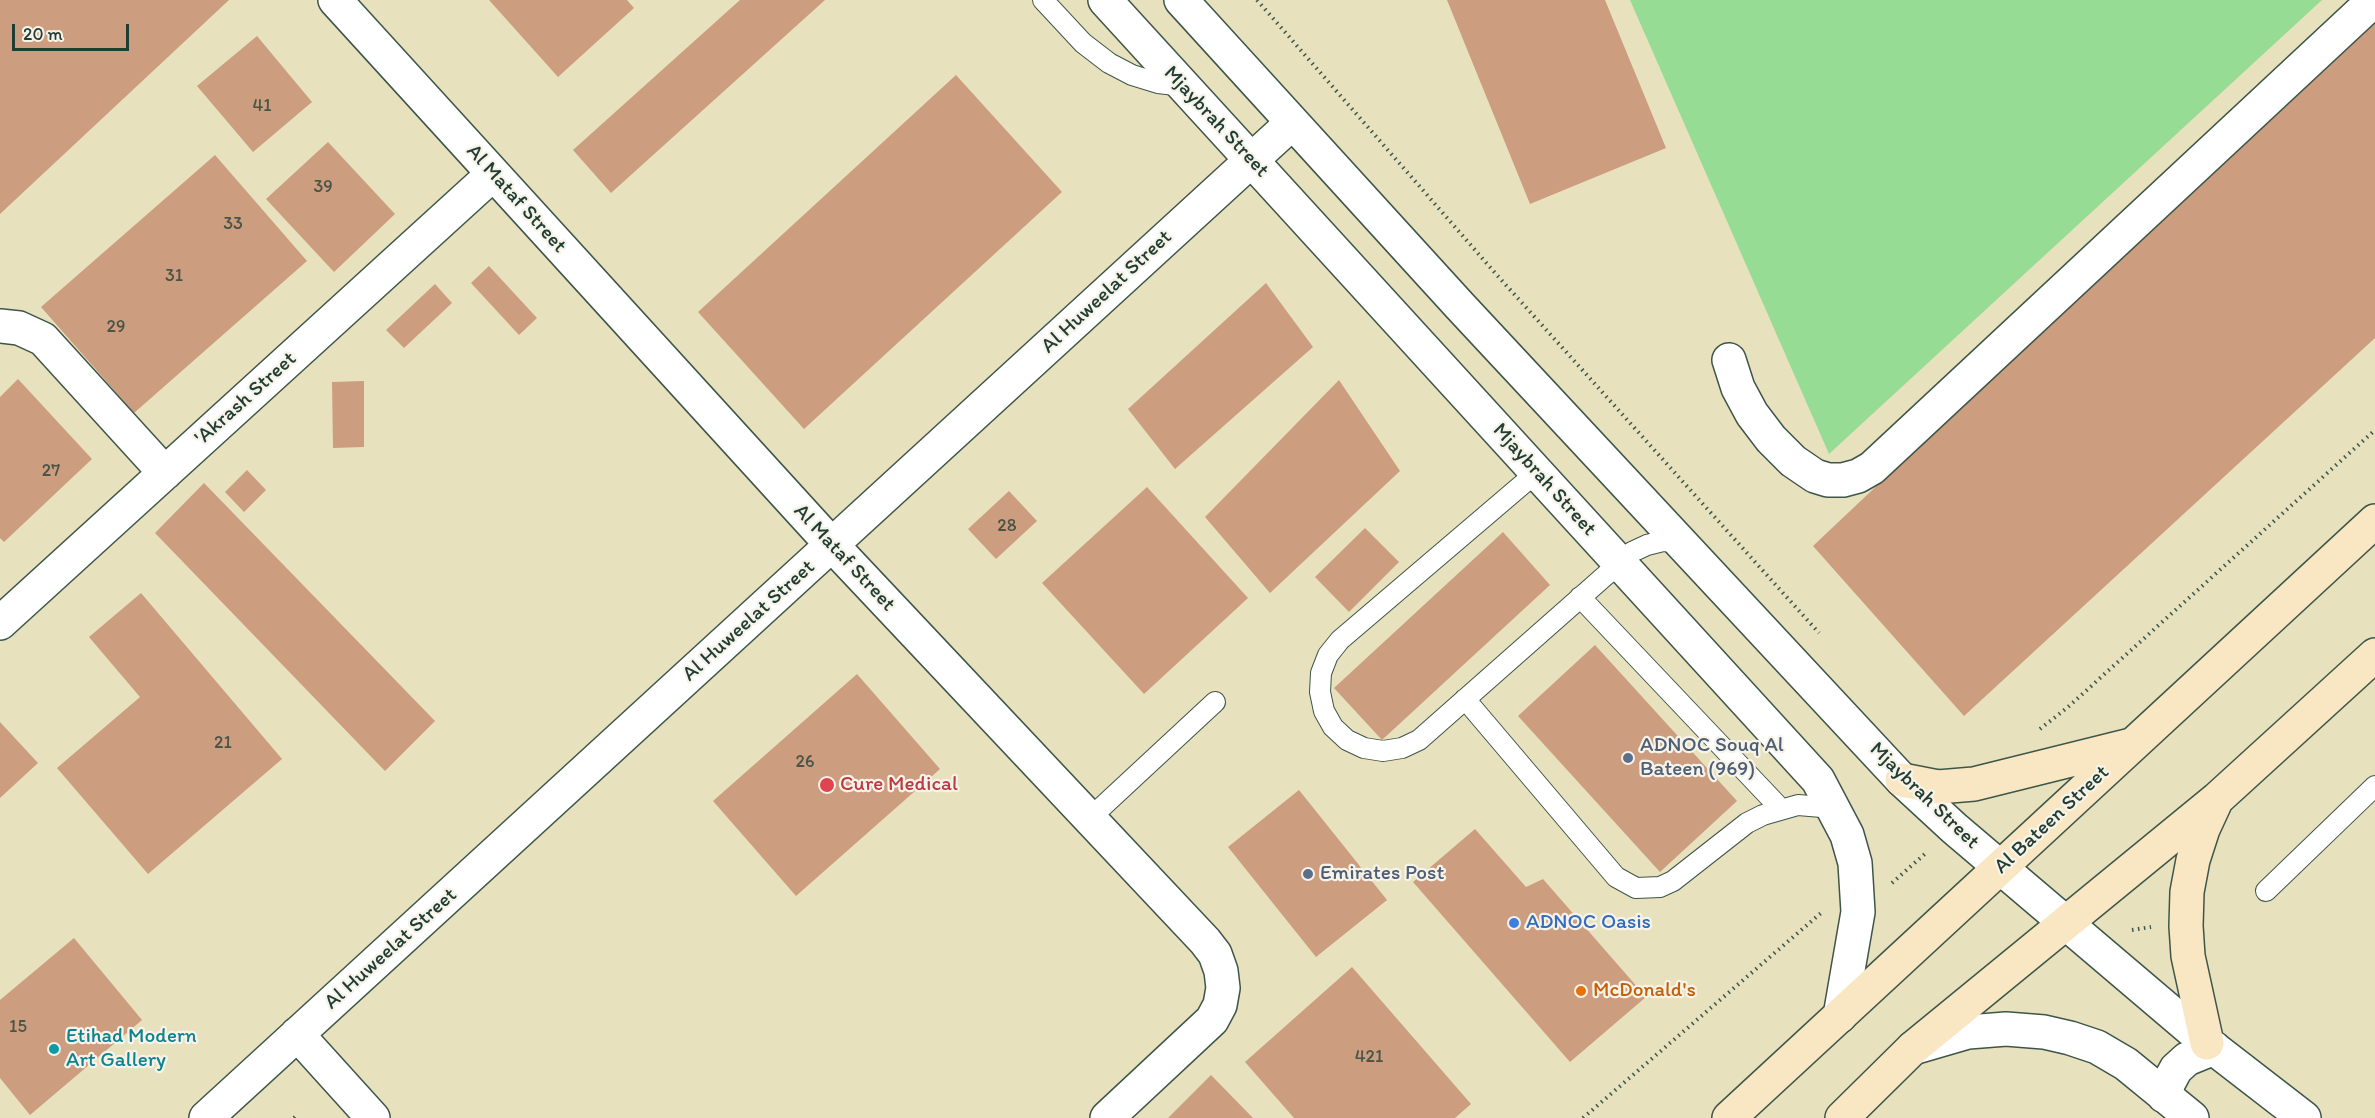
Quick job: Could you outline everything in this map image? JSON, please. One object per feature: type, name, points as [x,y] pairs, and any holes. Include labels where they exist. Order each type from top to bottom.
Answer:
[{"type":"main road","name":"Al Bateen Street","points":[[1729,1118],[2375,521]]},
{"type":"main road","points":[[1842,1118],[1913,1048],[2217,799],[2375,655]]},
{"type":"main road","points":[[1902,780],[1938,787],[1974,784],[2132,744]]},
{"type":"main road","points":[[2211,1046],[2188,956],[2186,926],[2187,892],[2193,860],[2203,829],[2217,799]]},
{"type":"street","name":"Al Mataf Street","points":[[334,0],[832,545],[1205,941],[1218,963],[1223,988],[1220,1005],[1212,1020],[1107,1118]]},
{"type":"street","name":"Mjaybrah Street","points":[[1105,0],[1818,780],[1847,834],[1855,863],[1858,896],[1856,931],[1840,1016]]},
{"type":"street","name":"Mjaybrah Street","points":[[1181,0],[1292,123],[1902,780],[2001,868],[2211,1046],[2304,1118]]},
{"type":"street","points":[[1729,360],[1738,388],[1752,414],[1793,462],[1815,476],[1828,480],[1843,480],[1858,476],[1872,468],[2374,0]]},
{"type":"street","name":"Al Huweelat Street","points":[[206,1118],[1292,123]]},
{"type":"street","name":"'Akrash Street","points":[[0,623],[493,174]]},
{"type":"street","points":[[0,326],[19,328],[43,339],[165,473]]},
{"type":"street","points":[[1913,1048],[1968,1032],[2006,1029],[2044,1032],[2070,1038],[2097,1047],[2126,1064],[2192,1118]]},
{"type":"street","points":[[297,1034],[373,1118]]},
{"type":"street","points":[[2164,1096],[2169,1082],[2182,1064],[2211,1046]]},
{"type":"lane","points":[[1043,0],[1083,43],[1109,63],[1132,75],[1158,83],[1184,86]]},
{"type":"lane","points":[[1537,472],[1340,640],[1328,655],[1321,673],[1320,692],[1324,711],[1333,727],[1347,740],[1364,748],[1383,752],[1402,748],[1419,740],[1632,552],[1647,544],[1663,541],[1680,542]]},
{"type":"lane","points":[[1580,597],[1780,808]]},
{"type":"lane","points":[[1465,699],[1616,877],[1636,888],[1660,887],[1673,881],[1747,823],[1780,808],[1798,805],[1834,807]]},
{"type":"lane","points":[[1089,819],[1215,702]]},
{"type":"lane","points":[[2266,891],[2375,786]]},
{"type":"path","points":[[1257,0],[1496,274],[1824,638]]},
{"type":"path","points":[[2068,707],[2375,430]]},
{"type":"path","points":[[1888,887],[1932,847]]},
{"type":"path","points":[[1583,1118],[1801,929]]},
{"type":"green space","points":[[1630,0],[2322,0],[1829,454]]},
{"type":"building","points":[[0,0],[229,0],[0,214]]},
{"type":"building","points":[[489,0],[627,0],[634,8],[558,77]]},
{"type":"building","points":[[740,0],[825,0],[611,193],[573,150]]},
{"type":"building","points":[[1447,0],[1605,0],[1666,148],[1530,204]]},
{"type":"building","points":[[2375,15],[2375,338],[1964,716],[1813,546]]},
{"type":"building","points":[[257,36],[312,102],[253,152],[197,86]]},
{"type":"building","points":[[956,75],[1062,192],[804,429],[698,312]]},
{"type":"building","points":[[328,142],[395,214],[334,272],[266,199]]},
{"type":"building","points":[[215,155],[307,261],[134,413],[41,307]]},
{"type":"building","points":[[489,266],[537,318],[519,335],[471,283]]},
{"type":"building","points":[[1266,283],[1313,347],[1175,469],[1128,409]]},
{"type":"building","points":[[435,284],[452,303],[404,348],[386,330]]},
{"type":"building","points":[[18,379],[92,459],[4,542],[0,538],[0,397]]},
{"type":"building","points":[[1339,380],[1400,471],[1270,593],[1205,517]]},
{"type":"building","points":[[364,381],[364,447],[333,448],[332,382]]},
{"type":"building","points":[[247,470],[266,490],[244,512],[225,492]]},
{"type":"building","points":[[204,483],[435,721],[385,771],[155,533]]},
{"type":"building","points":[[1147,487],[1248,598],[1144,694],[1042,583]]},
{"type":"building","points":[[1009,491],[1037,521],[996,559],[968,529]]},
{"type":"building","points":[[1365,528],[1399,562],[1349,612],[1315,577]]},
{"type":"building","points":[[1503,532],[1550,585],[1382,740],[1334,688]]},
{"type":"building","points":[[141,593],[282,759],[148,874],[57,768],[140,697],[89,637]]},
{"type":"building","name":"ADNOC Souq Al Bateen (969)","points":[[1595,645],[1737,801],[1660,872],[1518,716]]},
{"type":"building","name":"Cure Medical","points":[[857,674],[940,769],[796,896],[713,801]]},
{"type":"building","points":[[0,722],[38,763],[0,798]]},
{"type":"building","name":"Emirates Post","points":[[1299,790],[1387,900],[1316,957],[1228,847]]},
{"type":"building","points":[[1475,829],[1526,887],[1543,879],[1646,997],[1570,1062],[1413,882]]},
{"type":"building","name":"Etihad Modern Art Gallery","points":[[74,938],[142,1020],[30,1115],[0,1078],[0,1000]]},
{"type":"building","points":[[1352,967],[1471,1104],[1455,1118],[1294,1118],[1245,1062]]},
{"type":"building","points":[[1211,1075],[1253,1118],[1168,1118]]},
{"type":"place","name":"ADNOC Souq Al Bateen (969)","points":[[1628,758]]},
{"type":"place","name":"Cure Medical","points":[[827,785]]},
{"type":"place","name":"Emirates Post","points":[[1308,874]]},
{"type":"place","name":"ADNOC Oasis","points":[[1514,923]]},
{"type":"place","name":"McDonald's","points":[[1581,991]]},
{"type":"place","name":"Etihad Modern Art Gallery","points":[[54,1049]]}]
